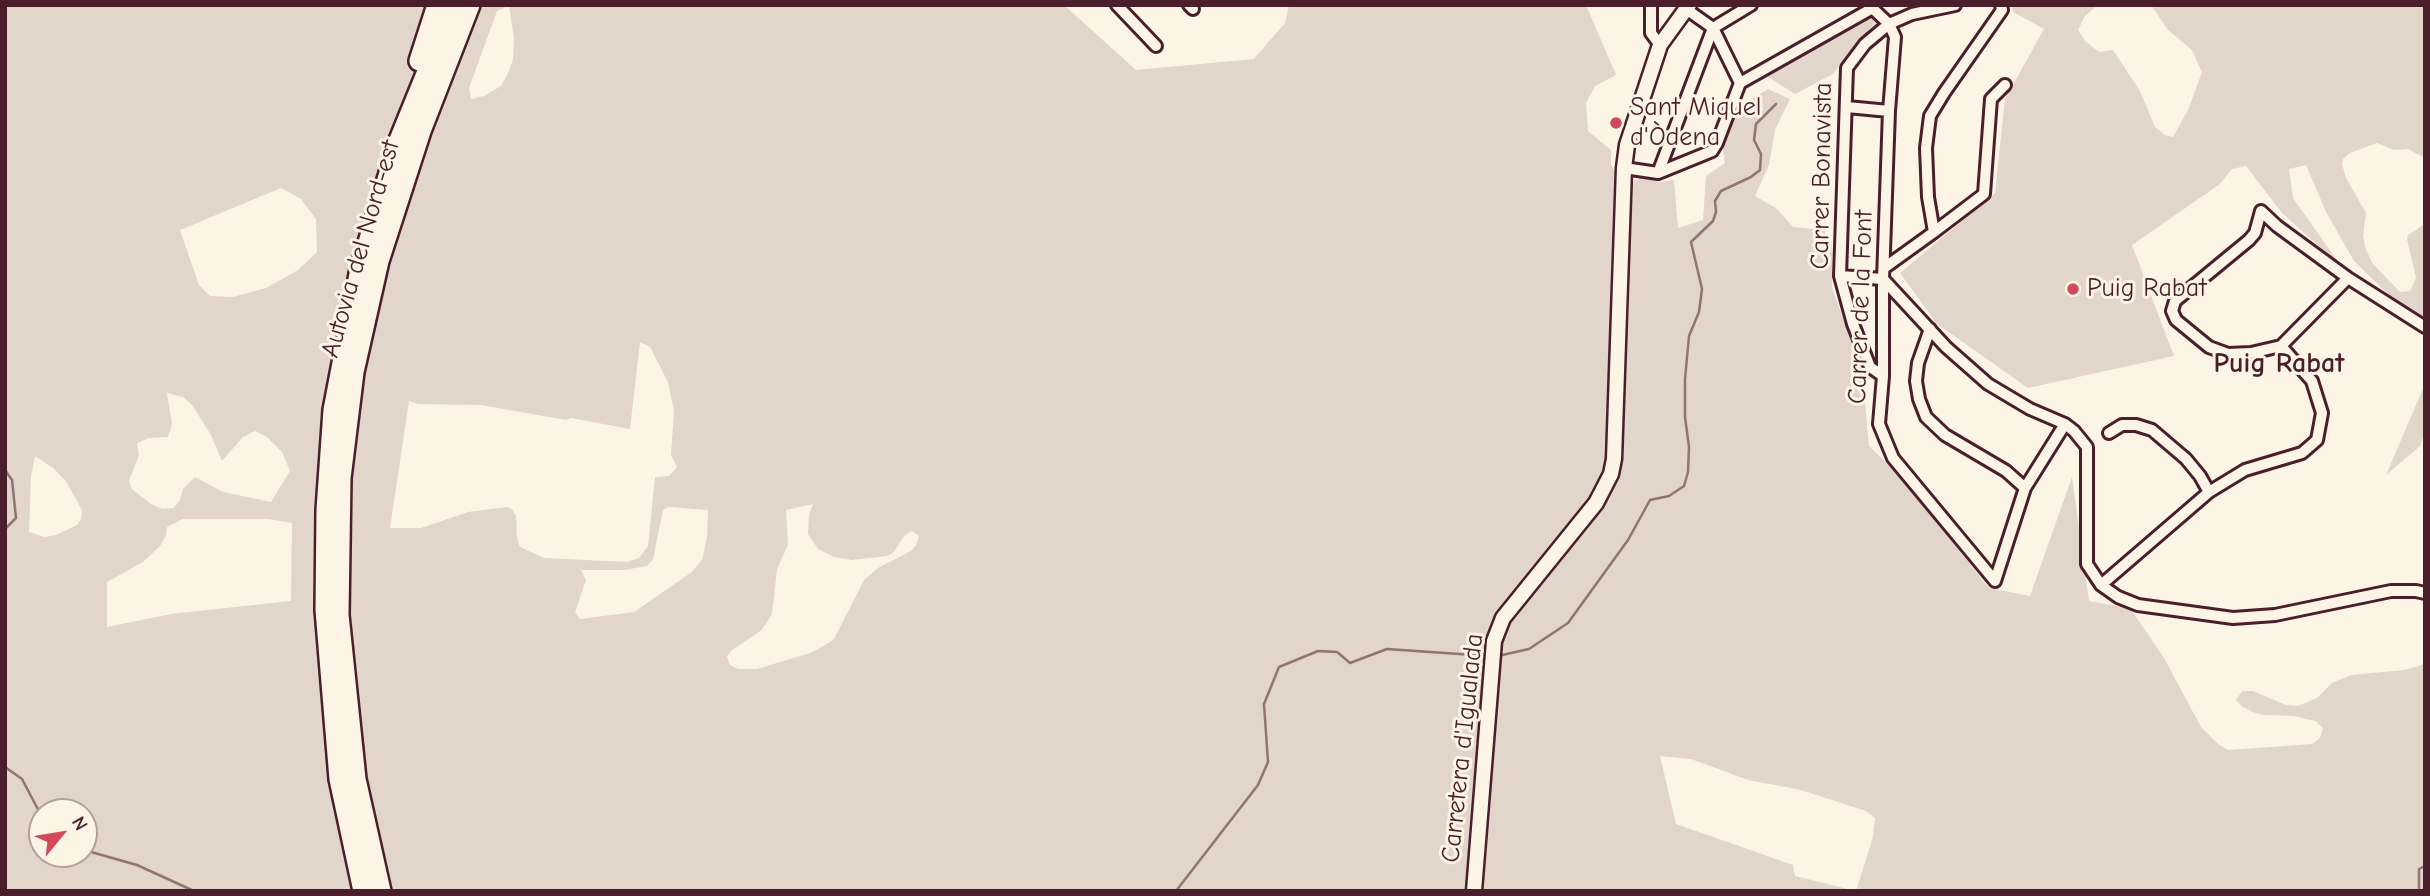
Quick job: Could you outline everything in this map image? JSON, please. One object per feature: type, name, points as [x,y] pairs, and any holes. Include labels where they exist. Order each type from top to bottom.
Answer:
[{"type":"highway","points":[[360,269],[370,205],[437,5]]},
{"type":"highway","name":"Autovia del Nord-est","points":[[363,891],[339,779],[325,610],[326,510],[334,410],[360,269],[399,140],[454,5]]},
{"type":"highway","name":"Autovia del Nord-est","points":[[381,891],[356,779],[339,615],[341,478],[354,372],[379,261],[421,131],[470,5]]},
{"type":"street","points":[[1117,5],[1156,46]]},
{"type":"street","points":[[1651,5],[1651,33],[1660,45]]},
{"type":"street","points":[[1658,173],[1713,28],[1751,5]]},
{"type":"street","points":[[1624,168],[1658,173],[1712,150],[1717,144],[1740,83],[1870,7],[1889,24],[1912,14],[1955,5]]},
{"type":"street","points":[[1934,232],[1928,197],[1926,148],[1930,117],[2002,10],[2001,5]]},
{"type":"street","points":[[1687,7],[1713,28],[1740,83]]},
{"type":"street","name":"Carretera d'Igualada","points":[[1474,891],[1493,656],[1498,630],[1503,618],[1596,503],[1611,474],[1615,459],[1624,168],[1627,145],[1660,45],[1687,7]]},
{"type":"street","name":"Carrer Bonavista","points":[[1883,376],[1870,367],[1853,324],[1840,276],[1847,68],[1865,44],[1889,24]]},
{"type":"street","name":"Carrer de la Font","points":[[1889,24],[1895,37],[1889,111],[1883,274],[1883,376],[1879,424],[1893,458],[1995,581],[2025,488]]},
{"type":"street","points":[[1840,276],[1883,274],[1984,194],[1991,99],[2005,85]]},
{"type":"street","points":[[1847,107],[1889,111]]},
{"type":"street","points":[[2347,278],[2281,346],[2251,354],[2228,354],[2209,347],[2176,320],[2172,311],[2175,301],[2249,240],[2255,233],[2262,211],[2277,226],[2347,278],[2425,327]]},
{"type":"street","points":[[1883,274],[1946,347],[1988,384],[2030,409],[2066,424],[2087,447],[2087,564],[2101,584],[2118,597],[2138,605],[2233,618],[2275,615],[2391,591],[2425,593]]},
{"type":"street","points":[[1930,329],[1916,382],[1926,417],[1945,435],[2006,471],[2025,488],[2066,424]]},
{"type":"street","points":[[2101,584],[2209,492],[2245,470],[2302,453],[2317,440],[2322,412],[2312,381],[2281,346]]},
{"type":"street","points":[[2109,433],[2122,425],[2136,425],[2152,430],[2186,460],[2209,492]]},
{"type":"shaded area","points":[[5,5],[1064,5],[1136,70],[1254,59],[1285,23],[1289,5],[1586,5],[1616,75],[1595,86],[1586,103],[1588,131],[1611,150],[1611,164],[1618,179],[1633,181],[1643,178],[1661,182],[1674,180],[1678,228],[1703,220],[1706,176],[1725,163],[1722,144],[1741,105],[1768,89],[1790,99],[1775,130],[1769,165],[1755,196],[1776,208],[1793,227],[1824,230],[1832,243],[1832,288],[1862,370],[1869,446],[1898,474],[1989,588],[2030,596],[2072,477],[2089,601],[2130,608],[2164,658],[2201,727],[2228,750],[2312,744],[2320,738],[2323,728],[2315,721],[2294,716],[2253,712],[2236,700],[2242,691],[2253,691],[2286,705],[2298,706],[2317,698],[2332,683],[2351,675],[2404,670],[2425,664],[2425,891],[5,891]],"holes":[[[509,6],[514,39],[513,59],[501,86],[484,96],[471,99],[469,88],[497,11]],[[281,188],[301,199],[316,219],[317,252],[298,270],[266,288],[233,297],[210,296],[199,285],[180,230]],[[640,342],[650,347],[668,382],[674,411],[671,455],[677,467],[669,476],[655,477],[648,546],[639,558],[627,562],[544,558],[520,547],[516,516],[512,509],[507,507],[468,512],[421,528],[390,528],[409,401],[418,404],[481,405],[566,420],[571,418],[630,429]],[[167,393],[183,397],[192,405],[211,435],[222,461],[243,437],[255,431],[267,437],[282,452],[290,471],[271,502],[223,492],[195,477],[183,489],[174,508],[162,509],[132,489],[129,481],[139,455],[137,443],[149,438],[168,437],[172,424]],[[35,456],[66,481],[82,510],[77,525],[56,535],[45,537],[29,532],[31,476]],[[813,504],[809,515],[808,534],[818,549],[834,557],[852,560],[887,556],[894,552],[904,536],[912,531],[919,536],[911,551],[878,568],[864,580],[834,639],[810,653],[757,669],[738,669],[730,665],[727,656],[762,630],[772,614],[777,569],[788,545],[786,510]],[[669,507],[708,510],[707,537],[703,557],[698,565],[634,612],[580,619],[575,612],[586,580],[581,570],[624,570],[647,566],[653,559],[663,510]],[[183,519],[268,519],[292,523],[291,601],[171,614],[107,627],[107,582],[143,562],[160,546],[166,536],[167,527]],[[1660,756],[1691,759],[1748,780],[1801,790],[1866,811],[1875,818],[1873,837],[1856,891],[1795,876],[1793,865],[1676,824]]]},
{"type":"shaded area","points":[[2012,5],[2098,5],[2085,16],[2078,30],[2085,41],[2099,52],[2113,50],[2140,91],[2155,127],[2165,135],[2173,137],[2188,110],[2202,72],[2192,50],[2168,30],[2151,5],[2425,5],[2425,158],[2408,149],[2394,150],[2377,143],[2350,153],[2343,159],[2342,164],[2346,178],[2366,213],[2363,236],[2366,250],[2373,264],[2400,292],[2410,291],[2416,278],[2408,235],[2425,224],[2425,330],[2354,261],[2326,212],[2306,165],[2289,169],[2293,198],[2341,266],[2282,213],[2246,166],[2232,169],[2220,184],[2132,245],[2174,356],[2028,388],[1937,324],[1900,273],[1995,193],[2005,99],[2044,29],[2013,12]]},
{"type":"shaded area","points":[[1870,15],[1879,28],[1855,45],[1833,74],[1795,94],[1765,75]]},
{"type":"shaded area","points":[[2425,384],[2425,431],[2420,446],[2386,475]]},
{"type":"waterway","points":[[1498,656],[1529,649],[1568,623],[1628,540],[1650,500],[1669,496],[1684,486],[1688,472],[1689,447],[1685,417],[1685,379],[1689,336],[1699,312],[1702,289],[1691,242],[1713,221],[1715,201],[1721,191],[1760,170],[1761,154],[1754,140],[1756,124],[1776,104]]},
{"type":"waterway","points":[[5,470],[12,480],[16,518],[5,529]]},
{"type":"waterway","points":[[1176,891],[1258,785],[1268,762],[1264,704],[1279,667],[1318,651],[1337,652],[1350,663],[1387,649],[1488,656]]},
{"type":"waterway","points":[[5,767],[22,779],[32,798]]},
{"type":"waterway","points":[[98,854],[137,865],[194,891]]},
{"type":"waterway","points":[[2419,891],[2419,869],[2425,866]]},
{"type":"place","name":"Sant Miquel d'Òdena","points":[[1616,123]]},
{"type":"place","name":"Puig Rabat","points":[[2073,289]]},
{"type":"district","name":"Puig Rabat","points":[[2279,364]]}]
